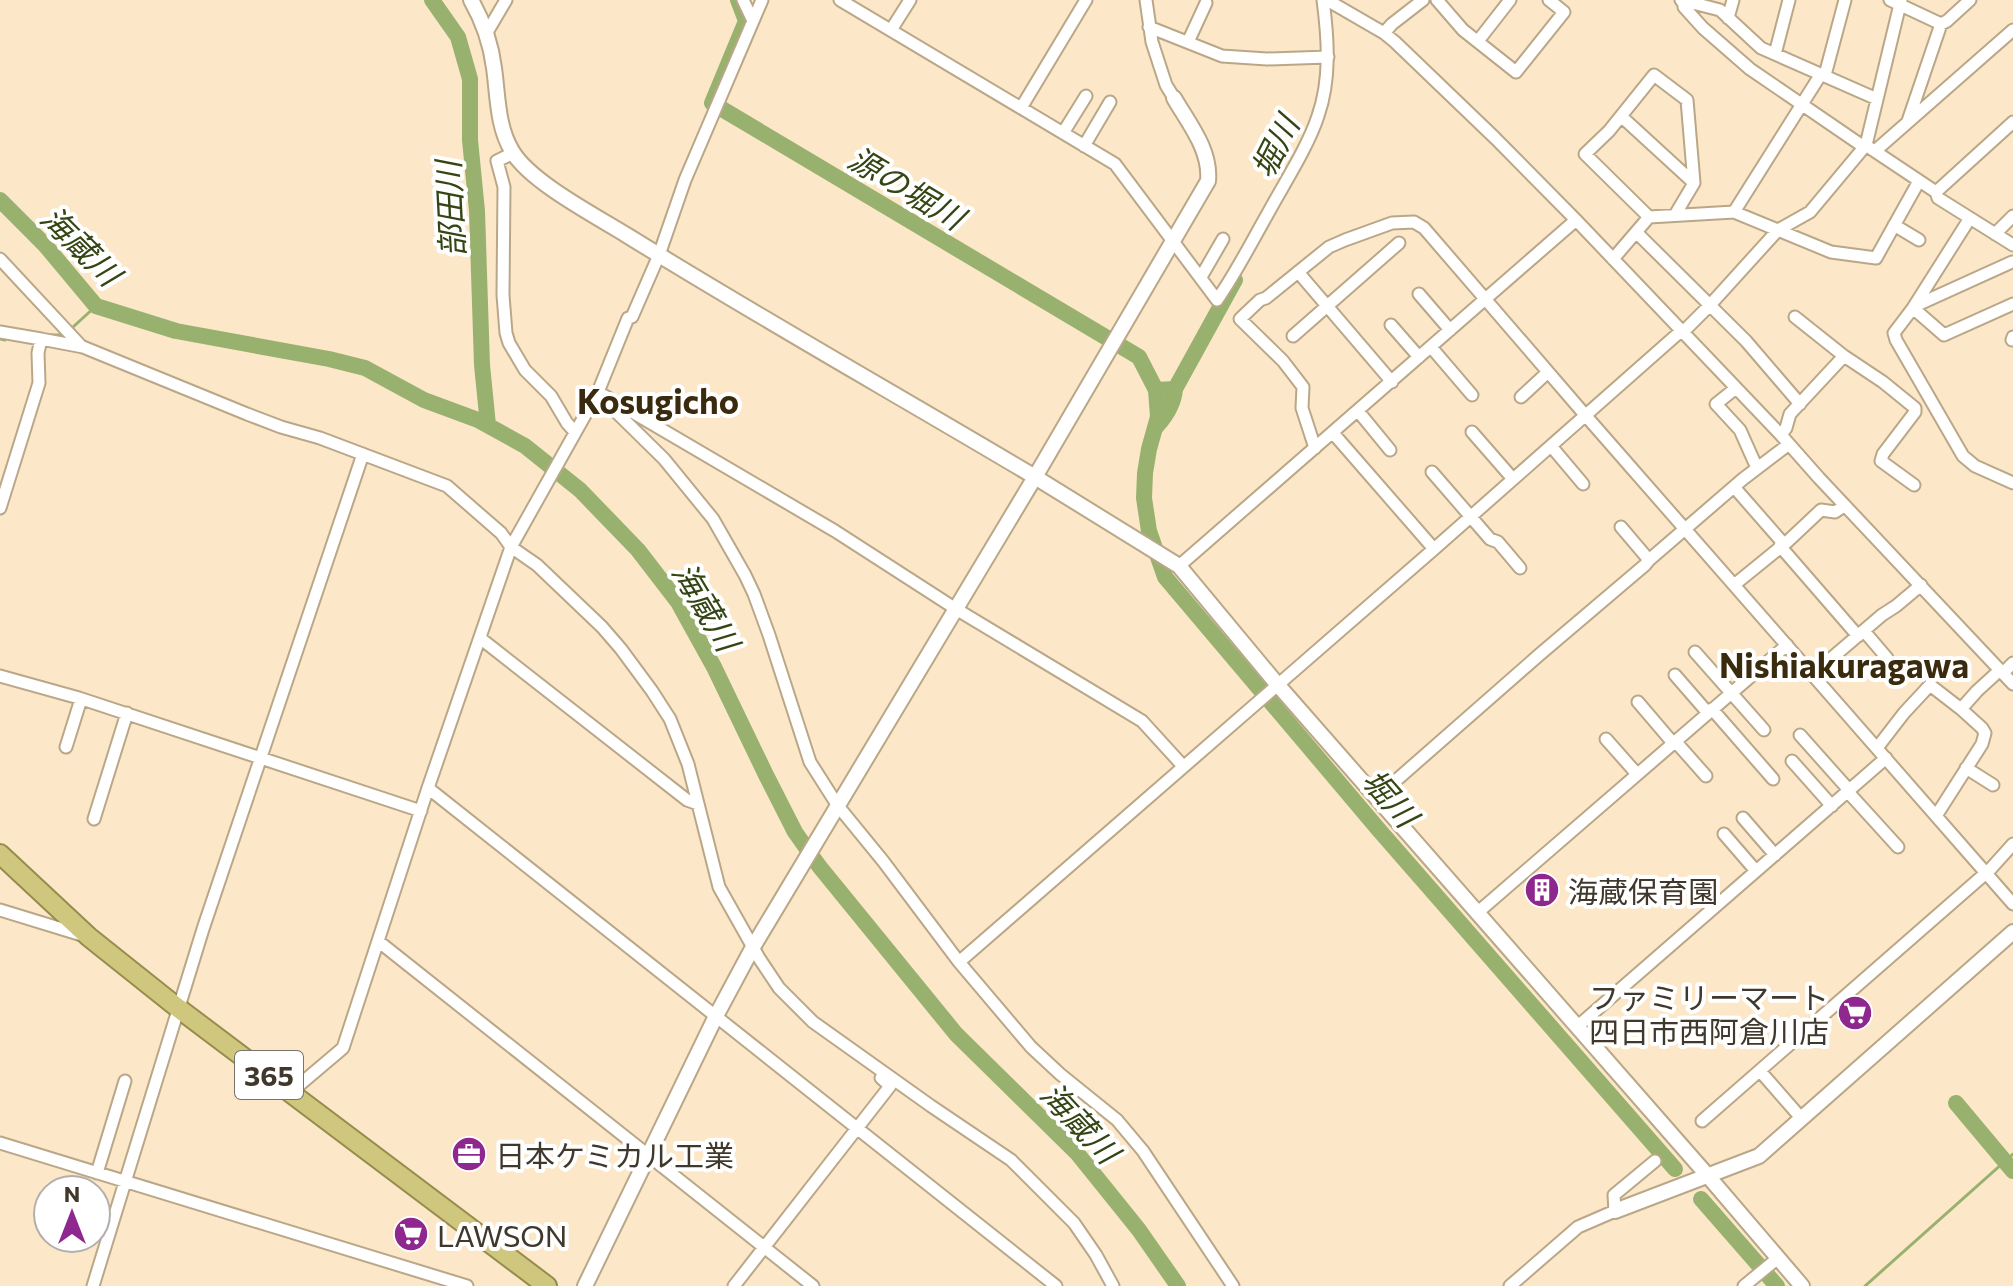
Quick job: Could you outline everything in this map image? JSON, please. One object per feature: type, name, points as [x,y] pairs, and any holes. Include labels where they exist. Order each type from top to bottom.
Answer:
[{"type":"highway","name":"365","points":[[0,854],[89,937],[178,1008],[547,1286]]},
{"type":"street","points":[[471,0],[486,34],[501,124],[513,153],[552,189],[1173,562],[1275,686],[1578,1026],[1708,1176],[1775,1260],[1802,1286]]},
{"type":"street","points":[[486,34],[506,0]]},
{"type":"street","points":[[743,0],[753,21]]},
{"type":"street","points":[[291,1092],[343,1048],[511,547],[598,392],[628,318],[632,317],[659,255],[685,180],[762,0]]},
{"type":"street","points":[[840,0],[1115,164],[1217,300],[1313,129],[1324,96],[1328,57],[1327,1],[1384,33],[1461,104],[1576,220],[2013,684]]},
{"type":"street","points":[[891,30],[910,0]]},
{"type":"street","points":[[1021,108],[1086,0]]},
{"type":"street","points":[[585,1286],[716,1016],[753,947],[1035,477],[1208,181],[1206,154],[1162,74],[1152,42],[1146,0]]},
{"type":"street","points":[[1384,33],[1423,0]]},
{"type":"street","points":[[1437,0],[1463,30],[1516,72],[1564,12],[1549,0]]},
{"type":"street","points":[[1478,41],[1510,0]]},
{"type":"street","points":[[1681,0],[1720,10],[1761,48],[1877,99]]},
{"type":"street","points":[[1681,0],[1703,28],[1750,69],[1936,192],[1938,198],[2013,245]]},
{"type":"street","points":[[1728,18],[1733,0]]},
{"type":"street","points":[[1775,54],[1789,0]]},
{"type":"street","points":[[1734,212],[1823,75],[1845,0]]},
{"type":"street","points":[[1908,121],[1941,24],[1970,0]]},
{"type":"street","points":[[1869,148],[1897,1],[1941,24]]},
{"type":"street","points":[[1188,42],[1206,3]]},
{"type":"street","points":[[1149,27],[1222,56],[1267,59],[1328,57]]},
{"type":"street","points":[[959,962],[1682,331],[1778,230],[1810,212],[1869,148],[1908,121],[2013,30]]},
{"type":"street","points":[[1649,217],[1585,154],[1622,117],[1654,75],[1687,100],[1694,183],[1675,215]]},
{"type":"street","points":[[1063,133],[1086,96]]},
{"type":"street","points":[[1084,146],[1110,102]]},
{"type":"street","points":[[1622,117],[1694,183]]},
{"type":"street","points":[[1936,192],[2013,122]]},
{"type":"street","points":[[513,153],[497,161],[504,187],[503,295],[506,333],[525,370],[551,396],[574,433]]},
{"type":"street","points":[[1613,259],[1649,217],[1734,212],[1831,252],[1876,258],[1919,181]]},
{"type":"street","points":[[1995,234],[2013,216]]},
{"type":"street","points":[[1970,218],[1894,333],[1963,456],[1975,466],[2013,483]]},
{"type":"street","points":[[1173,562],[1333,433],[1576,220]]},
{"type":"street","points":[[1315,448],[1302,408],[1303,387],[1283,361],[1240,319],[1329,247],[1385,224],[1414,222],[1424,228],[2013,904]]},
{"type":"street","points":[[1894,225],[1919,240]]},
{"type":"street","points":[[1636,232],[1746,341],[1800,404]]},
{"type":"street","points":[[1201,277],[1223,239]]},
{"type":"street","points":[[1293,336],[1399,243]]},
{"type":"street","points":[[0,259],[83,347]]},
{"type":"street","points":[[1914,307],[2013,261]]},
{"type":"street","points":[[1298,272],[1392,382]]},
{"type":"street","points":[[1419,294],[1450,330]]},
{"type":"street","points":[[1914,307],[1944,335],[2013,304]]},
{"type":"street","points":[[1795,317],[1915,408],[1881,461],[1914,485]]},
{"type":"street","points":[[1391,325],[1419,357]]},
{"type":"street","points":[[0,332],[83,347],[247,414],[447,486],[602,627],[652,691],[670,719],[682,747],[719,887],[753,947],[787,997],[813,1022],[1011,1160],[1074,1223],[1113,1286]]},
{"type":"street","points":[[0,508],[39,383],[41,339]]},
{"type":"street","points":[[1431,347],[1472,395]]},
{"type":"street","points":[[1376,798],[1757,468],[1785,439],[1790,414],[1844,356]]},
{"type":"street","points":[[1521,397],[1548,372]]},
{"type":"street","points":[[1736,388],[1716,404],[1740,430],[1757,468]]},
{"type":"street","points":[[598,392],[835,531],[956,609],[1142,721],[1183,766]]},
{"type":"street","points":[[598,392],[664,459],[719,529],[754,594],[810,762],[838,806],[959,962],[1031,1047],[1117,1120],[1143,1151],[1233,1286]]},
{"type":"street","points":[[1358,411],[1390,450]]},
{"type":"street","points":[[1472,432],[1513,479]]},
{"type":"street","points":[[1333,433],[1434,549]]},
{"type":"street","points":[[1551,446],[1583,484]]},
{"type":"street","points":[[93,1286],[178,1008],[363,454]]},
{"type":"street","points":[[1432,472],[1490,539],[1498,542],[1520,568]]},
{"type":"street","points":[[1734,487],[1781,545],[1887,658]]},
{"type":"street","points":[[1734,585],[1821,510],[1835,512],[1844,506]]},
{"type":"street","points":[[1621,527],[1649,560]]},
{"type":"street","points":[[1813,674],[1921,585]]},
{"type":"street","points":[[480,638],[687,800],[698,804]]},
{"type":"street","points":[[1477,913],[1787,645]]},
{"type":"street","points":[[1695,652],[1764,730]]},
{"type":"street","points":[[1961,709],[1977,691],[2013,663]]},
{"type":"street","points":[[1675,675],[1773,779]]},
{"type":"street","points":[[0,676],[127,713],[421,811]]},
{"type":"street","points":[[1877,748],[1930,685],[1982,728],[1985,733],[1982,744],[1936,816]]},
{"type":"street","points":[[66,747],[81,699]]},
{"type":"street","points":[[1638,702],[1706,776]]},
{"type":"street","points":[[94,819],[127,713]]},
{"type":"street","points":[[1800,735],[1898,847]]},
{"type":"street","points":[[1606,739],[1637,774]]},
{"type":"street","points":[[1578,1026],[1886,758]]},
{"type":"street","points":[[1792,761],[1832,806]]},
{"type":"street","points":[[1966,768],[1993,785]]},
{"type":"street","points":[[428,788],[1056,1286]]},
{"type":"street","points":[[1743,818],[1775,855]]},
{"type":"street","points":[[1724,834],[1756,871]]},
{"type":"street","points":[[1702,1121],[2011,849]]},
{"type":"street","points":[[0,910],[89,937]]},
{"type":"street","points":[[1510,1286],[1578,1227],[1759,1156],[2013,932]]},
{"type":"street","points":[[378,941],[813,1286]]},
{"type":"street","points":[[734,1286],[890,1086],[852,1049]]},
{"type":"street","points":[[1760,1071],[1802,1119]]},
{"type":"street","points":[[97,1173],[125,1081]]},
{"type":"street","points":[[0,1143],[467,1286]]},
{"type":"street","points":[[1615,1211],[1614,1195],[1655,1161]]},
{"type":"street","points":[[1099,1260],[1102,1286]]},
{"type":"street","points":[[1744,1286],[1775,1260]]},
{"type":"waterway","name":"部田川","points":[[432,0],[458,37],[470,79],[470,140],[477,211],[482,365],[488,425]]},
{"type":"waterway","name":"堀川","points":[[738,0],[746,21],[712,103],[1139,357],[1156,390],[1158,417],[1149,449],[1144,498],[1149,531],[1165,577],[1379,830],[1675,1169]]},
{"type":"waterway","name":"海蔵川","points":[[0,200],[45,245],[96,306],[176,331],[365,368],[424,400],[478,420],[525,446],[580,490],[638,550],[678,602],[714,667],[795,832],[819,866],[956,1034],[1077,1153],[1139,1230],[1178,1286]]},
{"type":"waterway","name":"堀川","points":[[1156,390],[1175,389],[1235,280]]},
{"type":"waterway","points":[[73,327],[96,306]]},
{"type":"waterway","points":[[47,335],[62,335]]},
{"type":"waterway","points":[[0,339],[5,340]]},
{"type":"waterway","name":"堀川","points":[[1157,426],[1169,409],[1175,389]]},
{"type":"waterway","points":[[1956,1103],[2013,1171]]},
{"type":"waterway","points":[[1865,1286],[2013,1154]]},
{"type":"waterway","name":"堀川","points":[[1701,1199],[1777,1286]]},
{"type":"place","name":"海蔵保育園","points":[[1542,890]]},
{"type":"place","name":"ファミリーマート 四日市西阿倉川店","points":[[1855,1013]]},
{"type":"place","name":"日本ケミカル工業","points":[[469,1154]]},
{"type":"place","name":"LAWSON","points":[[411,1234]]},
{"type":"district","name":"Kosugicho","points":[[658,400]]},
{"type":"district","name":"Nishiakuragawa","points":[[1844,664]]},
{"type":"water label","name":"源の堀川","points":[[907,187]]}]
